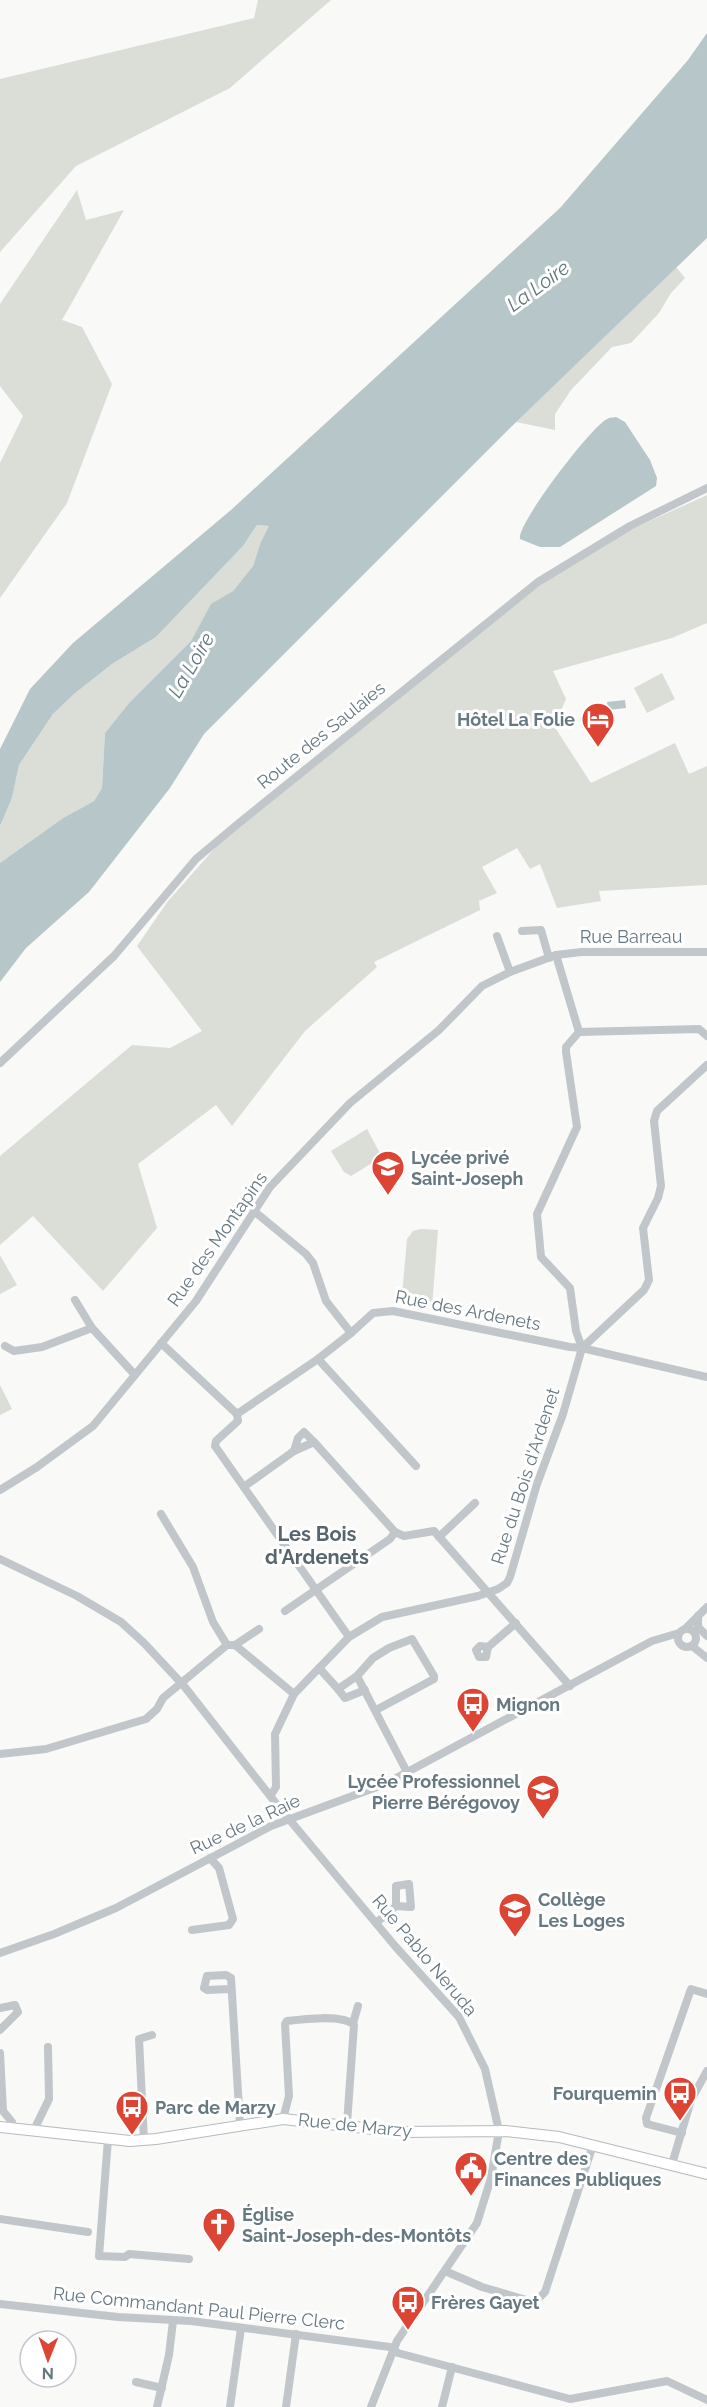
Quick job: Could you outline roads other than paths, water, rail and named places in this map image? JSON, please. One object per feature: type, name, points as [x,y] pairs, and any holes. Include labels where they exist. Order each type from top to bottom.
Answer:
[{"type":"main road","name":"Rue de Marzy","points":[[0,2127],[108,2139],[144,2140],[283,2119],[347,2124],[401,2132],[499,2131],[560,2137],[707,2174]]},
{"type":"street","name":"Route des Saulaies","points":[[0,1063],[114,956],[196,859],[217,840],[538,582],[630,526],[707,488]]},
{"type":"street","points":[[522,931],[541,930],[579,1032]]},
{"type":"street","points":[[497,936],[510,972]]},
{"type":"street","name":"Rue Barreau","points":[[552,956],[581,952],[707,952]]},
{"type":"street","name":"Rue des Montapins","points":[[0,1490],[37,1467],[93,1426],[196,1301],[270,1187],[350,1103],[440,1030],[482,986],[510,972],[552,956]]},
{"type":"street","points":[[707,1036],[699,1029],[579,1032],[566,1047],[577,1127],[537,1214],[542,1257],[570,1288],[576,1331],[582,1348],[644,1290],[649,1280],[643,1228],[658,1198],[661,1186],[654,1121],[657,1111],[707,1065]]},
{"type":"street","points":[[254,1211],[306,1254],[312,1263],[326,1301],[351,1333]]},
{"type":"street","points":[[75,1300],[92,1328],[135,1376]]},
{"type":"street","name":"Rue des Ardenets","points":[[237,1414],[318,1359],[373,1313],[393,1311],[582,1348],[707,1377]]},
{"type":"street","points":[[5,1346],[14,1351],[42,1347],[92,1328]]},
{"type":"street","points":[[160,1343],[237,1414],[238,1421],[216,1441],[215,1446],[349,1637]]},
{"type":"street","name":"Rue du Bois d'Ardenet","points":[[271,1795],[276,1787],[275,1734],[294,1694],[349,1637],[382,1617],[478,1596],[507,1583],[537,1484],[563,1414],[582,1348]]},
{"type":"street","points":[[318,1359],[416,1466]]},
{"type":"street","points":[[294,1451],[298,1438],[304,1432],[395,1532],[404,1536],[434,1531],[570,1686]]},
{"type":"street","points":[[245,1486],[294,1451],[314,1442]]},
{"type":"street","points":[[440,1538],[475,1503]]},
{"type":"street","points":[[161,1514],[193,1567],[213,1622],[231,1645],[294,1694]]},
{"type":"street","points":[[285,1611],[390,1539],[395,1532]]},
{"type":"street","name":"Rue Pablo Neruda","points":[[0,1559],[77,1596],[117,1620],[144,1643],[181,1683],[278,1806],[459,2017],[485,2069],[499,2131]]},
{"type":"street","points":[[662,1638],[686,1647],[696,1618],[707,1607]]},
{"type":"street","points":[[696,1618],[698,1627],[707,1636]]},
{"type":"street","points":[[488,1647],[516,1623]]},
{"type":"street","points":[[0,1754],[46,1749],[146,1719],[163,1698],[181,1683],[231,1645],[259,1629]]},
{"type":"street","points":[[679,1643],[690,1636]]},
{"type":"street","points":[[690,1636],[707,1658]]},
{"type":"street","name":"Rue de la Raie","points":[[0,1953],[54,1934],[116,1908],[271,1826],[385,1784],[652,1641],[662,1638],[707,1636]]},
{"type":"street","points":[[338,1689],[357,1676],[373,1658],[389,1648],[412,1640],[434,1679],[376,1710]]},
{"type":"street","points":[[319,1668],[345,1698],[365,1690]]},
{"type":"street","points":[[357,1676],[407,1772]]},
{"type":"street","points":[[271,1826],[278,1806]]},
{"type":"street","points":[[192,1930],[230,1925],[233,1919],[219,1868],[210,1858]]},
{"type":"street","points":[[376,1923],[396,1906]]},
{"type":"street","points":[[230,1989],[240,2125]]},
{"type":"street","points":[[682,2133],[647,2124],[646,2118],[691,1989],[707,1994]]},
{"type":"street","points":[[0,2008],[15,2005],[18,2012],[0,2030]]},
{"type":"street","points":[[347,2124],[353,2023],[358,2006]]},
{"type":"street","points":[[283,2119],[289,2096],[285,2024],[287,2021],[327,2018],[353,2023]]},
{"type":"street","points":[[144,2140],[141,2063],[138,2046],[139,2039],[152,2036]]},
{"type":"street","points":[[34,2130],[49,2099],[48,2047]]},
{"type":"street","points":[[0,2053],[3,2111],[12,2122],[12,2128]]},
{"type":"street","points":[[672,2164],[691,2100],[704,2084],[707,2071]]},
{"type":"street","points":[[371,2407],[393,2349],[477,2223],[484,2206],[499,2131]]},
{"type":"street","points":[[108,2139],[99,2256],[125,2257],[129,2254],[189,2259]]},
{"type":"street","points":[[445,2271],[482,2287],[520,2299],[530,2301],[538,2299],[545,2292],[593,2145]]},
{"type":"street","points":[[0,2219],[88,2232]]},
{"type":"street","name":"Rue Commandant Paul Pierre Clerc","points":[[0,2304],[355,2341],[390,2347],[398,2353],[570,2399],[667,2381],[707,2400]]},
{"type":"street","points":[[157,2407],[173,2321]]},
{"type":"street","points":[[230,2407],[241,2328]]},
{"type":"street","points":[[286,2407],[296,2334]]},
{"type":"street","points":[[442,2407],[452,2367]]},
{"type":"street","points":[[136,2382],[162,2388]]},
{"type":"water","name":"La Loire","points":[[707,33],[707,238],[510,428],[204,734],[170,788],[89,892],[26,948],[0,982],[0,863],[63,818],[94,801],[102,788],[105,733],[129,703],[191,641],[211,604],[233,591],[253,566],[269,526],[257,525],[243,546],[156,637],[112,664],[53,714],[19,765],[12,798],[0,826],[0,749],[30,689],[73,643],[231,510],[560,208],[688,60]]},
{"type":"water","points":[[616,417],[625,422],[650,460],[657,478],[656,486],[560,547],[540,547],[520,539],[530,515],[571,457],[608,418]]},
{"type":"water","points":[[625,700],[626,708],[608,710],[607,702]]},
{"type":"place","name":"Hôtel La Folie","points":[[598,748]]},
{"type":"place","name":"Lycée privé Saint-Joseph","points":[[388,1196]]},
{"type":"place","name":"Mignon","points":[[473,1733]]},
{"type":"place","name":"Lycée Professionnel Pierre Bérégovoy","points":[[543,1820]]},
{"type":"place","name":"Collège Les Loges","points":[[515,1938]]},
{"type":"place","name":"Fourquemin","points":[[680,2122]]},
{"type":"place","name":"Parc de Marzy","points":[[132,2136]]},
{"type":"place","name":"Centre des Finances Publiques","points":[[471,2197]]},
{"type":"place","name":"Église Saint-Joseph-des-Montôts","points":[[219,2253]]},
{"type":"place","name":"Frères Gayet","points":[[408,2331]]},
{"type":"district","name":"Les Bois d'Ardenets","points":[[317,1546]]}]
